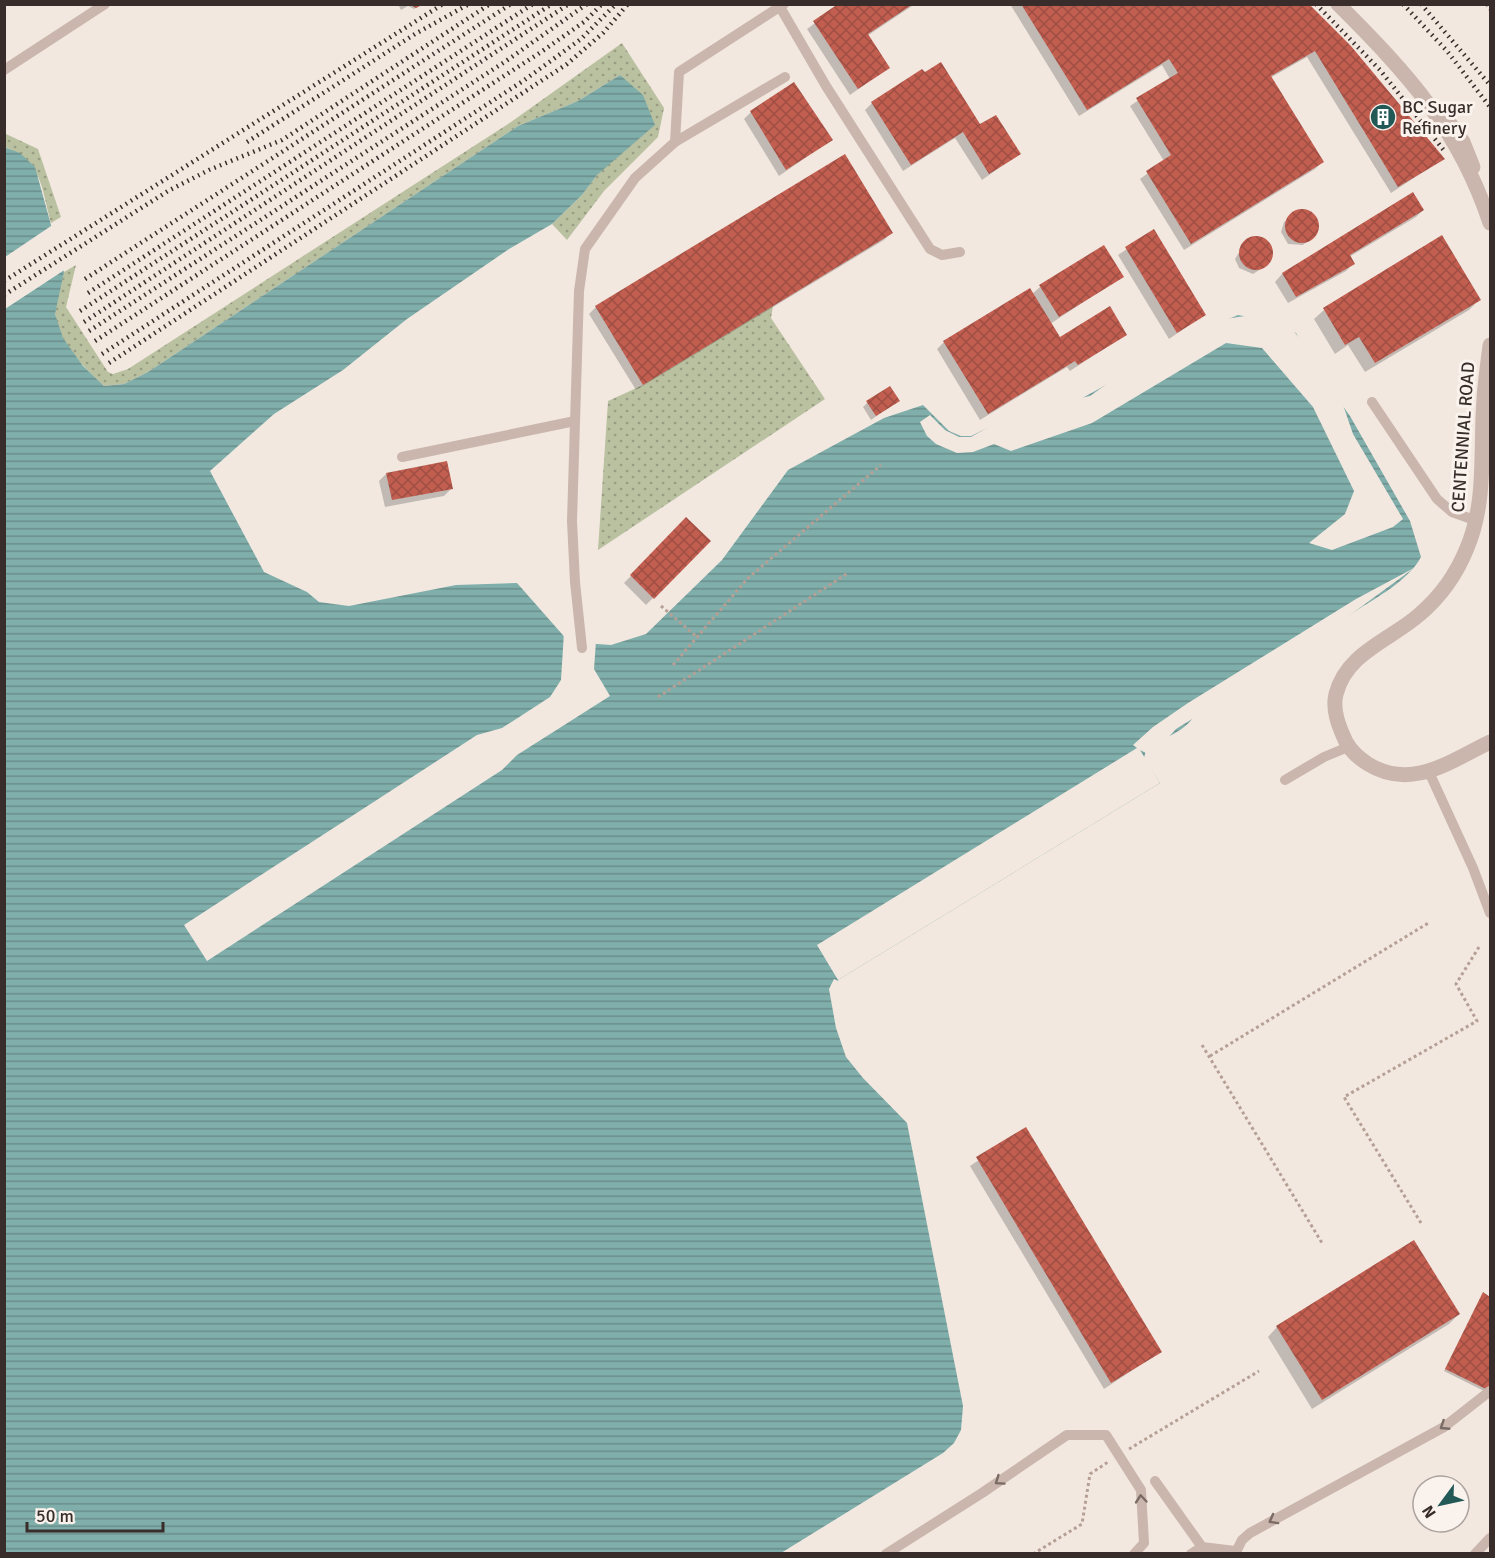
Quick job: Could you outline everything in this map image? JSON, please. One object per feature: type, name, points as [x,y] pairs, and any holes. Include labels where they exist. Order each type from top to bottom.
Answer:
[{"type":"street","points":[[1338,4],[1424,96],[1465,160],[1491,224]]},
{"type":"street","points":[[1347,4],[1427,93],[1463,142],[1485,195],[1491,224]]},
{"type":"street","name":"CENTENNIAL ROAD","points":[[1348,747],[1335,714],[1336,695],[1342,678],[1365,651],[1412,621],[1442,592],[1459,565],[1477,521],[1482,483],[1484,399],[1491,345]]},
{"type":"street","points":[[1348,747],[1363,761],[1392,776],[1429,772],[1491,742]]},
{"type":"lane","points":[[4,70],[105,4]]},
{"type":"lane","points":[[675,142],[679,72],[782,6],[826,86],[930,249],[942,255],[960,252]]},
{"type":"lane","points":[[582,648],[572,521],[579,291],[585,249],[635,178],[675,142],[785,77]]},
{"type":"lane","points":[[1372,402],[1437,500],[1452,512],[1477,521]]},
{"type":"lane","points":[[402,457],[575,421]]},
{"type":"lane","points":[[1285,780],[1324,757],[1348,747]]},
{"type":"lane","points":[[1429,772],[1491,913]]},
{"type":"lane","points":[[1155,1481],[1202,1546],[1235,1552],[1242,1540],[1250,1533],[1444,1427],[1491,1391]]},
{"type":"lane","points":[[886,1554],[982,1493],[1067,1434],[1106,1435],[1141,1490],[1144,1543],[1134,1554]]},
{"type":"lane","points":[[1475,1554],[1491,1538]]},
{"type":"lane","points":[[1191,1554],[1202,1546]]},
{"type":"path","points":[[1486,4],[1491,10]]},
{"type":"path","points":[[673,665],[748,578],[880,465]]},
{"type":"path","points":[[658,697],[848,573]]},
{"type":"path","points":[[661,606],[697,637]]},
{"type":"path","points":[[1210,1056],[1430,922]]},
{"type":"path","points":[[1421,1223],[1344,1097],[1477,1021],[1456,984],[1479,947]]},
{"type":"path","points":[[1202,1045],[1322,1243]]},
{"type":"green space","points":[[622,43],[664,108],[658,137],[604,191],[567,240],[552,224],[582,195],[597,175],[620,75],[578,101],[518,126],[148,372],[124,384],[104,386],[73,354],[61,334],[55,313],[56,298],[64,272],[76,265],[66,307],[108,372],[113,374],[128,369],[511,122]]},
{"type":"green space","points":[[4,133],[38,149],[61,217],[51,223],[42,187],[34,169],[17,153],[5,147]]},
{"type":"green space","points":[[773,306],[771,318],[825,399],[598,550],[608,401],[643,385]]},
{"type":"water","points":[[620,75],[643,95],[655,125],[597,175],[582,195],[552,224],[509,249],[407,319],[343,370],[274,414],[210,471],[264,572],[307,592],[319,602],[349,606],[456,585],[517,583],[569,642],[611,645],[646,634],[722,560],[788,470],[884,418],[923,405],[949,431],[961,436],[971,436],[998,423],[1075,402],[1219,323],[1238,315],[1274,322],[1296,333],[1319,373],[1350,416],[1410,521],[1421,557],[1408,574],[1391,588],[1195,714],[1181,729],[1147,746],[1144,758],[1160,783],[838,980],[852,1044],[872,1075],[913,1113],[978,1437],[811,1553],[5,1553],[4,147],[20,153],[35,167],[64,272],[55,314],[63,338],[83,366],[104,386],[124,384],[148,372],[518,126],[578,101]]},
{"type":"pier","points":[[54,224],[66,269],[5,309],[5,257]]},
{"type":"pier","points":[[1252,315],[1272,319],[1292,329],[1310,351],[1340,396],[1353,434],[1403,519],[1393,527],[1332,550],[1309,543],[1345,514],[1354,491],[1313,407],[1262,348],[1226,343],[1092,423],[1011,451],[994,444],[973,452],[957,453],[936,444],[927,436],[920,422],[930,415],[945,430],[959,437],[971,437],[1001,420],[1043,406],[1090,396],[1128,369],[1218,320]]},
{"type":"pier","points":[[1414,568],[1297,654],[1176,729],[1164,742],[1150,748],[1148,754],[1140,750],[1160,783],[838,980],[817,945],[1137,748],[1133,745],[1153,727],[1188,703],[1356,599]]},
{"type":"pier","points":[[564,632],[570,639],[596,641],[594,669],[610,696],[517,755],[502,770],[207,961],[184,925],[477,735],[502,728],[550,697],[561,680]]},
{"type":"pier","points":[[834,979],[842,983],[857,1041],[854,1044],[873,1072],[879,1073],[915,1111],[931,1146],[981,1438],[973,1449],[956,1462],[816,1554],[781,1553],[943,1453],[954,1443],[961,1430],[963,1406],[907,1123],[846,1057],[836,1028],[829,989]]},
{"type":"building","points":[[409,4],[424,4],[416,8]]},
{"type":"building","points":[[838,4],[913,4],[868,34],[890,68],[858,89],[813,21]]},
{"type":"building","points":[[1021,4],[1309,4],[1351,46],[1445,159],[1398,187],[1315,51],[1271,76],[1324,162],[1191,244],[1146,171],[1171,155],[1136,98],[1178,73],[1169,59],[1087,110]]},
{"type":"building","points":[[941,62],[980,124],[996,115],[1021,154],[989,174],[963,132],[911,165],[871,102],[922,69],[925,72]]},
{"type":"building","points":[[794,82],[833,140],[786,170],[750,111]]},
{"type":"building","points":[[845,154],[893,233],[643,385],[595,306]]},
{"type":"building","points":[[1413,192],[1424,210],[1350,255],[1355,264],[1296,297],[1282,273]]},
{"type":"building","points":[[1302,209],[1314,214],[1319,226],[1314,238],[1302,243],[1290,238],[1285,226],[1290,214]]},
{"type":"building","points":[[1154,229],[1206,315],[1177,333],[1125,247]]},
{"type":"building","points":[[1442,235],[1481,300],[1375,363],[1359,337],[1345,345],[1323,308]]},
{"type":"building","points":[[1256,236],[1268,241],[1273,253],[1268,265],[1256,270],[1244,265],[1239,253],[1244,241]]},
{"type":"building","points":[[1104,245],[1124,277],[1059,317],[1039,285]]},
{"type":"building","points":[[1030,288],[1060,337],[1110,306],[1127,335],[1078,365],[1075,361],[988,414],[943,341]]},
{"type":"building","points":[[890,386],[900,401],[876,416],[866,401]]},
{"type":"building","points":[[447,461],[453,489],[392,500],[386,473]]},
{"type":"building","points":[[686,517],[711,541],[654,599],[630,575]]},
{"type":"building","points":[[1026,1127],[1162,1352],[1111,1383],[976,1157]]},
{"type":"building","points":[[1414,1240],[1460,1314],[1322,1400],[1276,1326]]},
{"type":"building","points":[[1483,1292],[1490,1297],[1490,1391],[1445,1369]]},
{"type":"railway","points":[[4,281],[443,4]]},
{"type":"railway","points":[[247,142],[415,34],[469,4]]},
{"type":"railway","points":[[4,295],[168,191],[209,170],[282,140],[490,4]]},
{"type":"railway","points":[[85,279],[511,4]]},
{"type":"railway","points":[[88,293],[533,4]]},
{"type":"railway","points":[[80,311],[552,4]]},
{"type":"railway","points":[[84,322],[569,4]]},
{"type":"railway","points":[[89,331],[506,61],[587,4]]},
{"type":"railway","points":[[95,341],[541,52],[584,22],[602,4]]},
{"type":"railway","points":[[102,354],[523,81],[581,39],[616,4]]},
{"type":"railway","points":[[109,363],[567,64],[603,33],[628,4]]},
{"type":"railway","points":[[1316,4],[1380,70],[1446,153]]},
{"type":"railway","points":[[1403,4],[1447,51],[1490,107]]},
{"type":"railway","points":[[1421,4],[1490,85]]},
{"type":"place","name":"BC Sugar Refinery","points":[[1383,117]]}]
